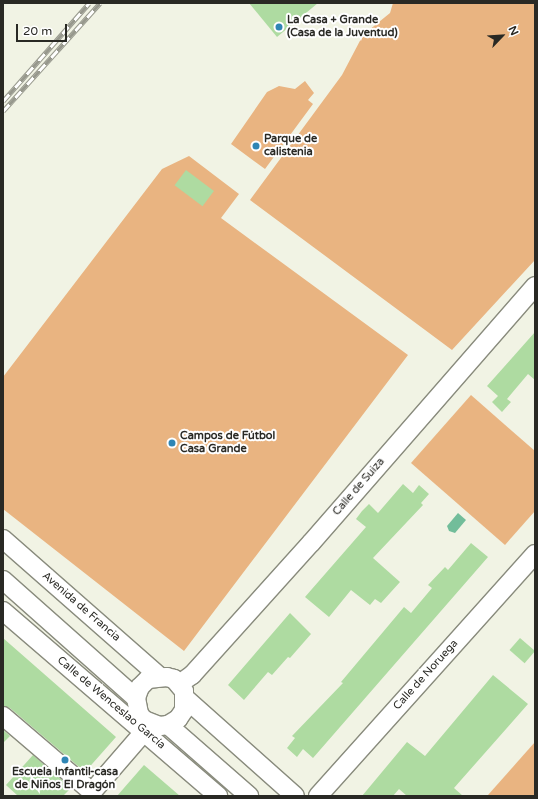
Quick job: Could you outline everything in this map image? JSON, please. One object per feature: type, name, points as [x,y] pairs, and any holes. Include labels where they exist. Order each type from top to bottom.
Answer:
[{"type":"street","name":"Calle de Suiza","points":[[182,691],[192,675],[311,543],[535,286]]},
{"type":"street","name":"Avenida de Francia","points":[[3,539],[159,676],[174,679],[182,691],[295,796]]},
{"type":"street","name":"Calle de Noruega","points":[[318,796],[535,554]]},
{"type":"street","points":[[3,580],[136,698]]},
{"type":"street","name":"Calle de Wenceslao García","points":[[3,611],[155,727],[218,796]]},
{"type":"street","points":[[159,676],[148,679],[140,687],[136,698],[139,714],[249,796]]},
{"type":"street","points":[[3,716],[92,794],[155,727],[178,719],[184,710],[182,691]]},
{"type":"shaded area","points":[[393,3],[535,3],[535,260],[452,350],[250,200],[342,75],[363,35],[390,13]]},
{"type":"shaded area","points":[[305,81],[314,93],[308,100],[313,104],[265,169],[231,144],[267,92],[279,86],[295,89]]},
{"type":"shaded area","name":"Campos de Fútbol Casa Grande","points":[[189,156],[239,194],[221,218],[408,355],[184,651],[3,509],[3,377],[162,169]]},
{"type":"shaded area","points":[[471,395],[535,451],[535,511],[505,545],[411,463]]},
{"type":"shaded area","points":[[458,513],[466,520],[455,533],[449,531],[447,526]]},
{"type":"shaded area","points":[[535,742],[535,796],[488,795]]},
{"type":"building","name":"La Casa + Grande (Casa de la Juventud)","points":[[249,3],[318,3],[277,37]]},
{"type":"building","points":[[186,170],[214,191],[203,206],[175,185]]},
{"type":"building","points":[[535,332],[535,380],[528,374],[507,399],[511,402],[502,412],[492,402],[498,396],[487,386]]},
{"type":"building","points":[[403,484],[413,493],[419,485],[429,494],[421,503],[423,505],[373,558],[400,582],[381,603],[375,599],[370,605],[351,590],[329,617],[305,597],[366,527],[356,519],[362,511],[369,504],[378,513]]},
{"type":"building","points":[[471,543],[488,557],[313,758],[303,749],[297,757],[287,748],[295,738],[292,736],[343,683],[341,682],[404,607],[411,613],[432,588],[428,585],[445,567],[448,570]]},
{"type":"building","points":[[290,613],[311,634],[290,658],[288,657],[272,675],[268,672],[244,700],[228,685]]},
{"type":"building","points":[[3,638],[116,737],[85,772],[10,708],[3,706]]},
{"type":"building","points":[[520,638],[535,651],[525,663],[510,650]]},
{"type":"building","points":[[493,675],[528,704],[454,788],[463,796],[407,796],[399,789],[393,796],[362,796],[407,742],[425,756]]},
{"type":"building","points":[[3,730],[10,736],[3,743]]},
{"type":"building","points":[[33,755],[71,788],[63,796],[18,796],[6,785]]},
{"type":"building","points":[[144,765],[180,796],[117,796]]},
{"type":"railway","points":[[3,101],[89,3]]},
{"type":"railway","points":[[3,111],[100,3]]},
{"type":"place","name":"La Casa + Grande (Casa de la Juventud)","points":[[279,27]]},
{"type":"place","name":"Parque de calistenia","points":[[256,146]]},
{"type":"place","name":"Campos de Fútbol Casa Grande","points":[[172,443]]},
{"type":"place","name":"Escuela Infantil-casa de Niños El Dragón","points":[[65,760]]}]
